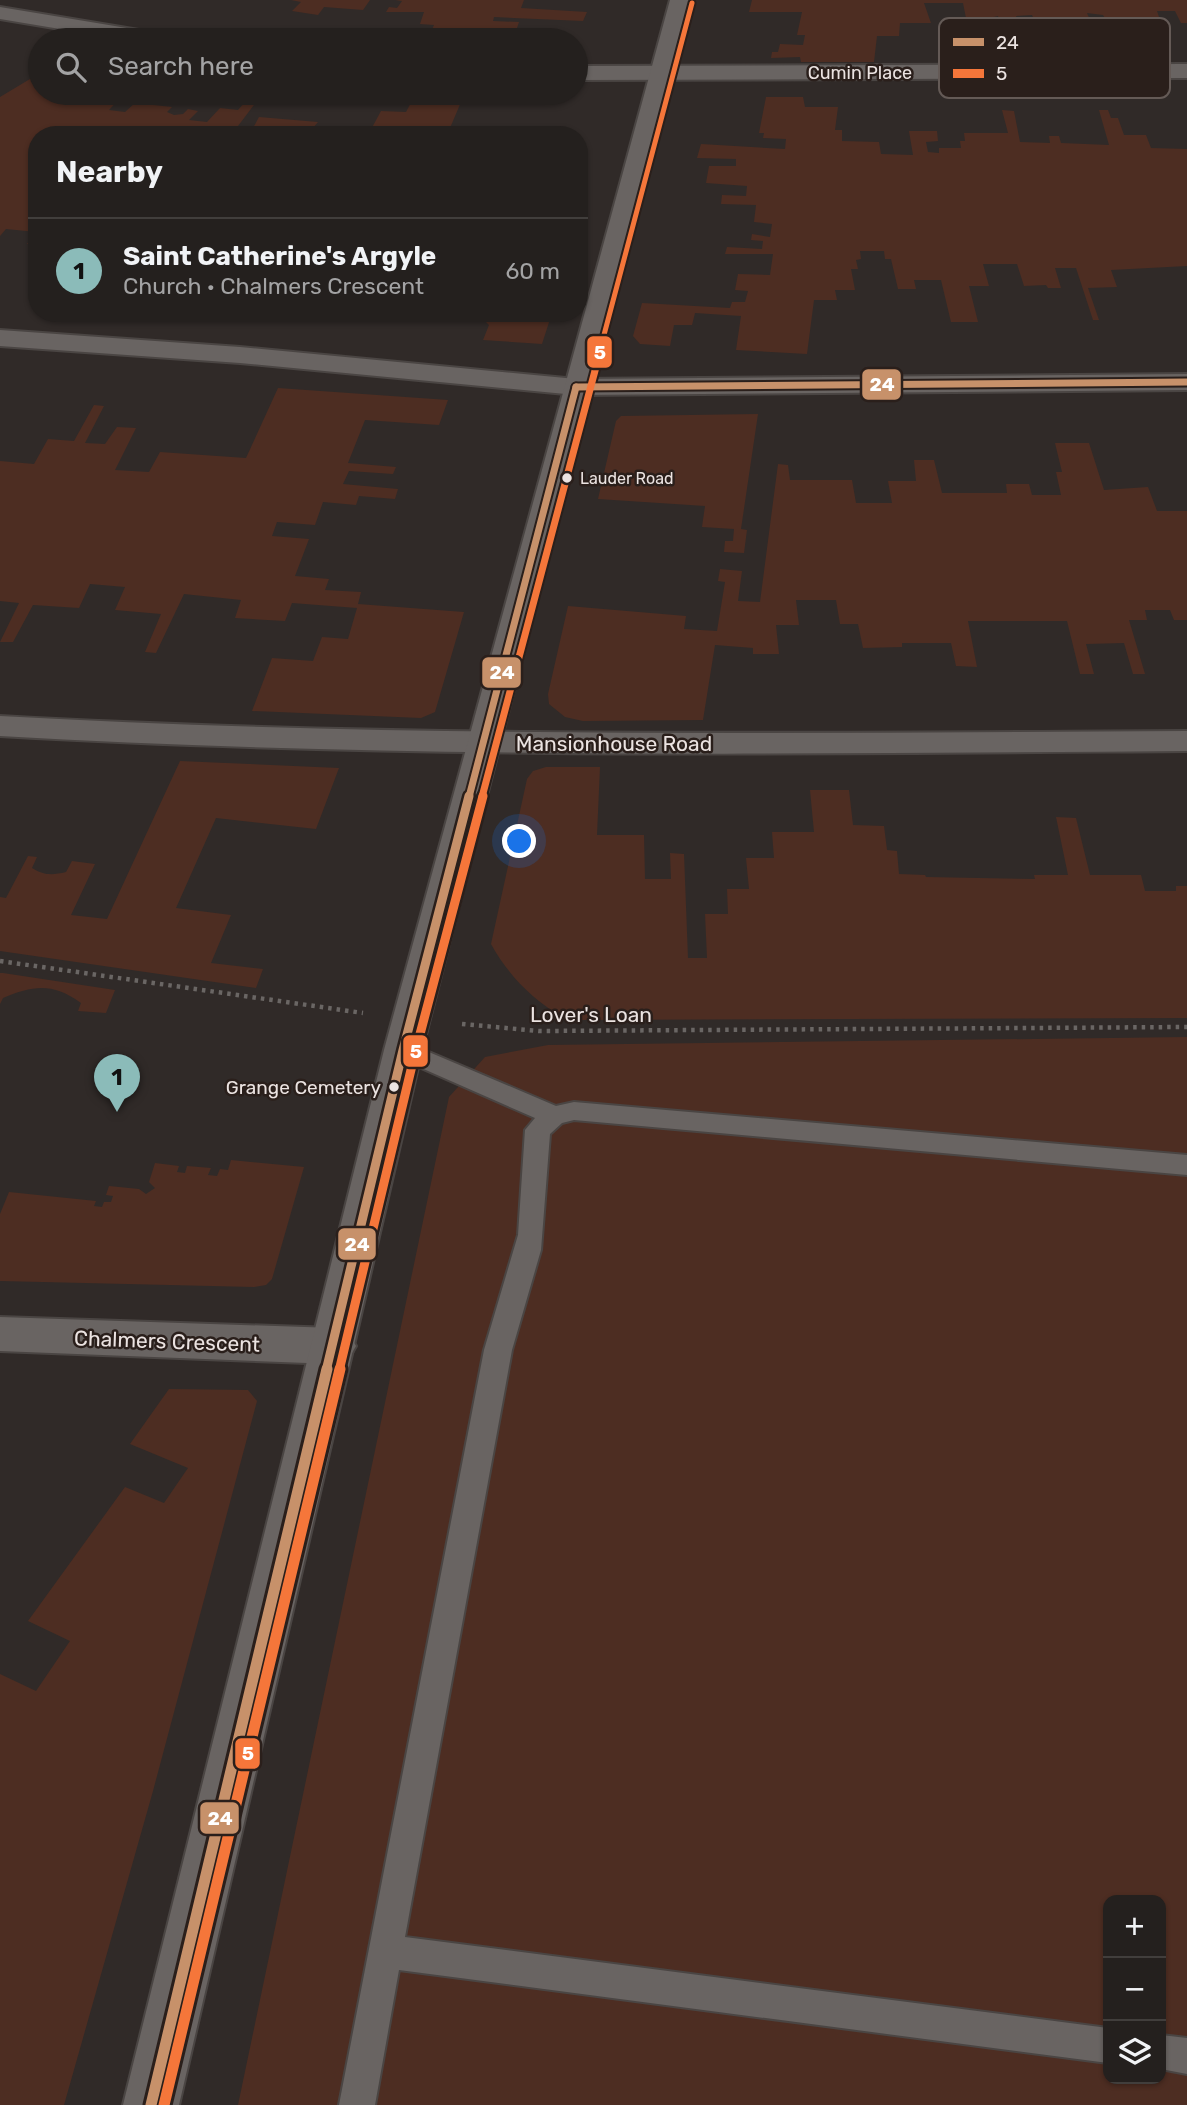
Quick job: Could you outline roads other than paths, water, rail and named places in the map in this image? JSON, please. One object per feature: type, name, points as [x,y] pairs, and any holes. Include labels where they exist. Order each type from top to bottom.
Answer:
[{"type":"street","points":[[150,2105],[407,1035],[680,0]]},
{"type":"street","points":[[0,13],[91,28]]},
{"type":"street","name":"Cumin Place","points":[[588,73],[939,73]]},
{"type":"street","points":[[0,338],[240,355],[576,387],[1187,382]]},
{"type":"street","name":"Mansionhouse Road","points":[[0,726],[482,744],[1187,741]]},
{"type":"street","name":"Chalmers Crescent","points":[[0,1334],[334,1346]]},
{"type":"lane","points":[[407,1035],[554,1116]]},
{"type":"lane","points":[[357,2105],[498,1350],[528,1251],[536,1195],[535,1153],[538,1130],[554,1116],[574,1111],[1187,1165]]},
{"type":"lane","points":[[386,1951],[1103,2045]]},
{"type":"lane","points":[[1166,2053],[1187,2056]]},
{"type":"place","name":"Lauder Road","points":[[567,478]]},
{"type":"place","name":"Grange Cemetery","points":[[394,1087]]},
{"type":"place","name":"Saint Catherine's Argyle","points":[[117,1112]]}]
